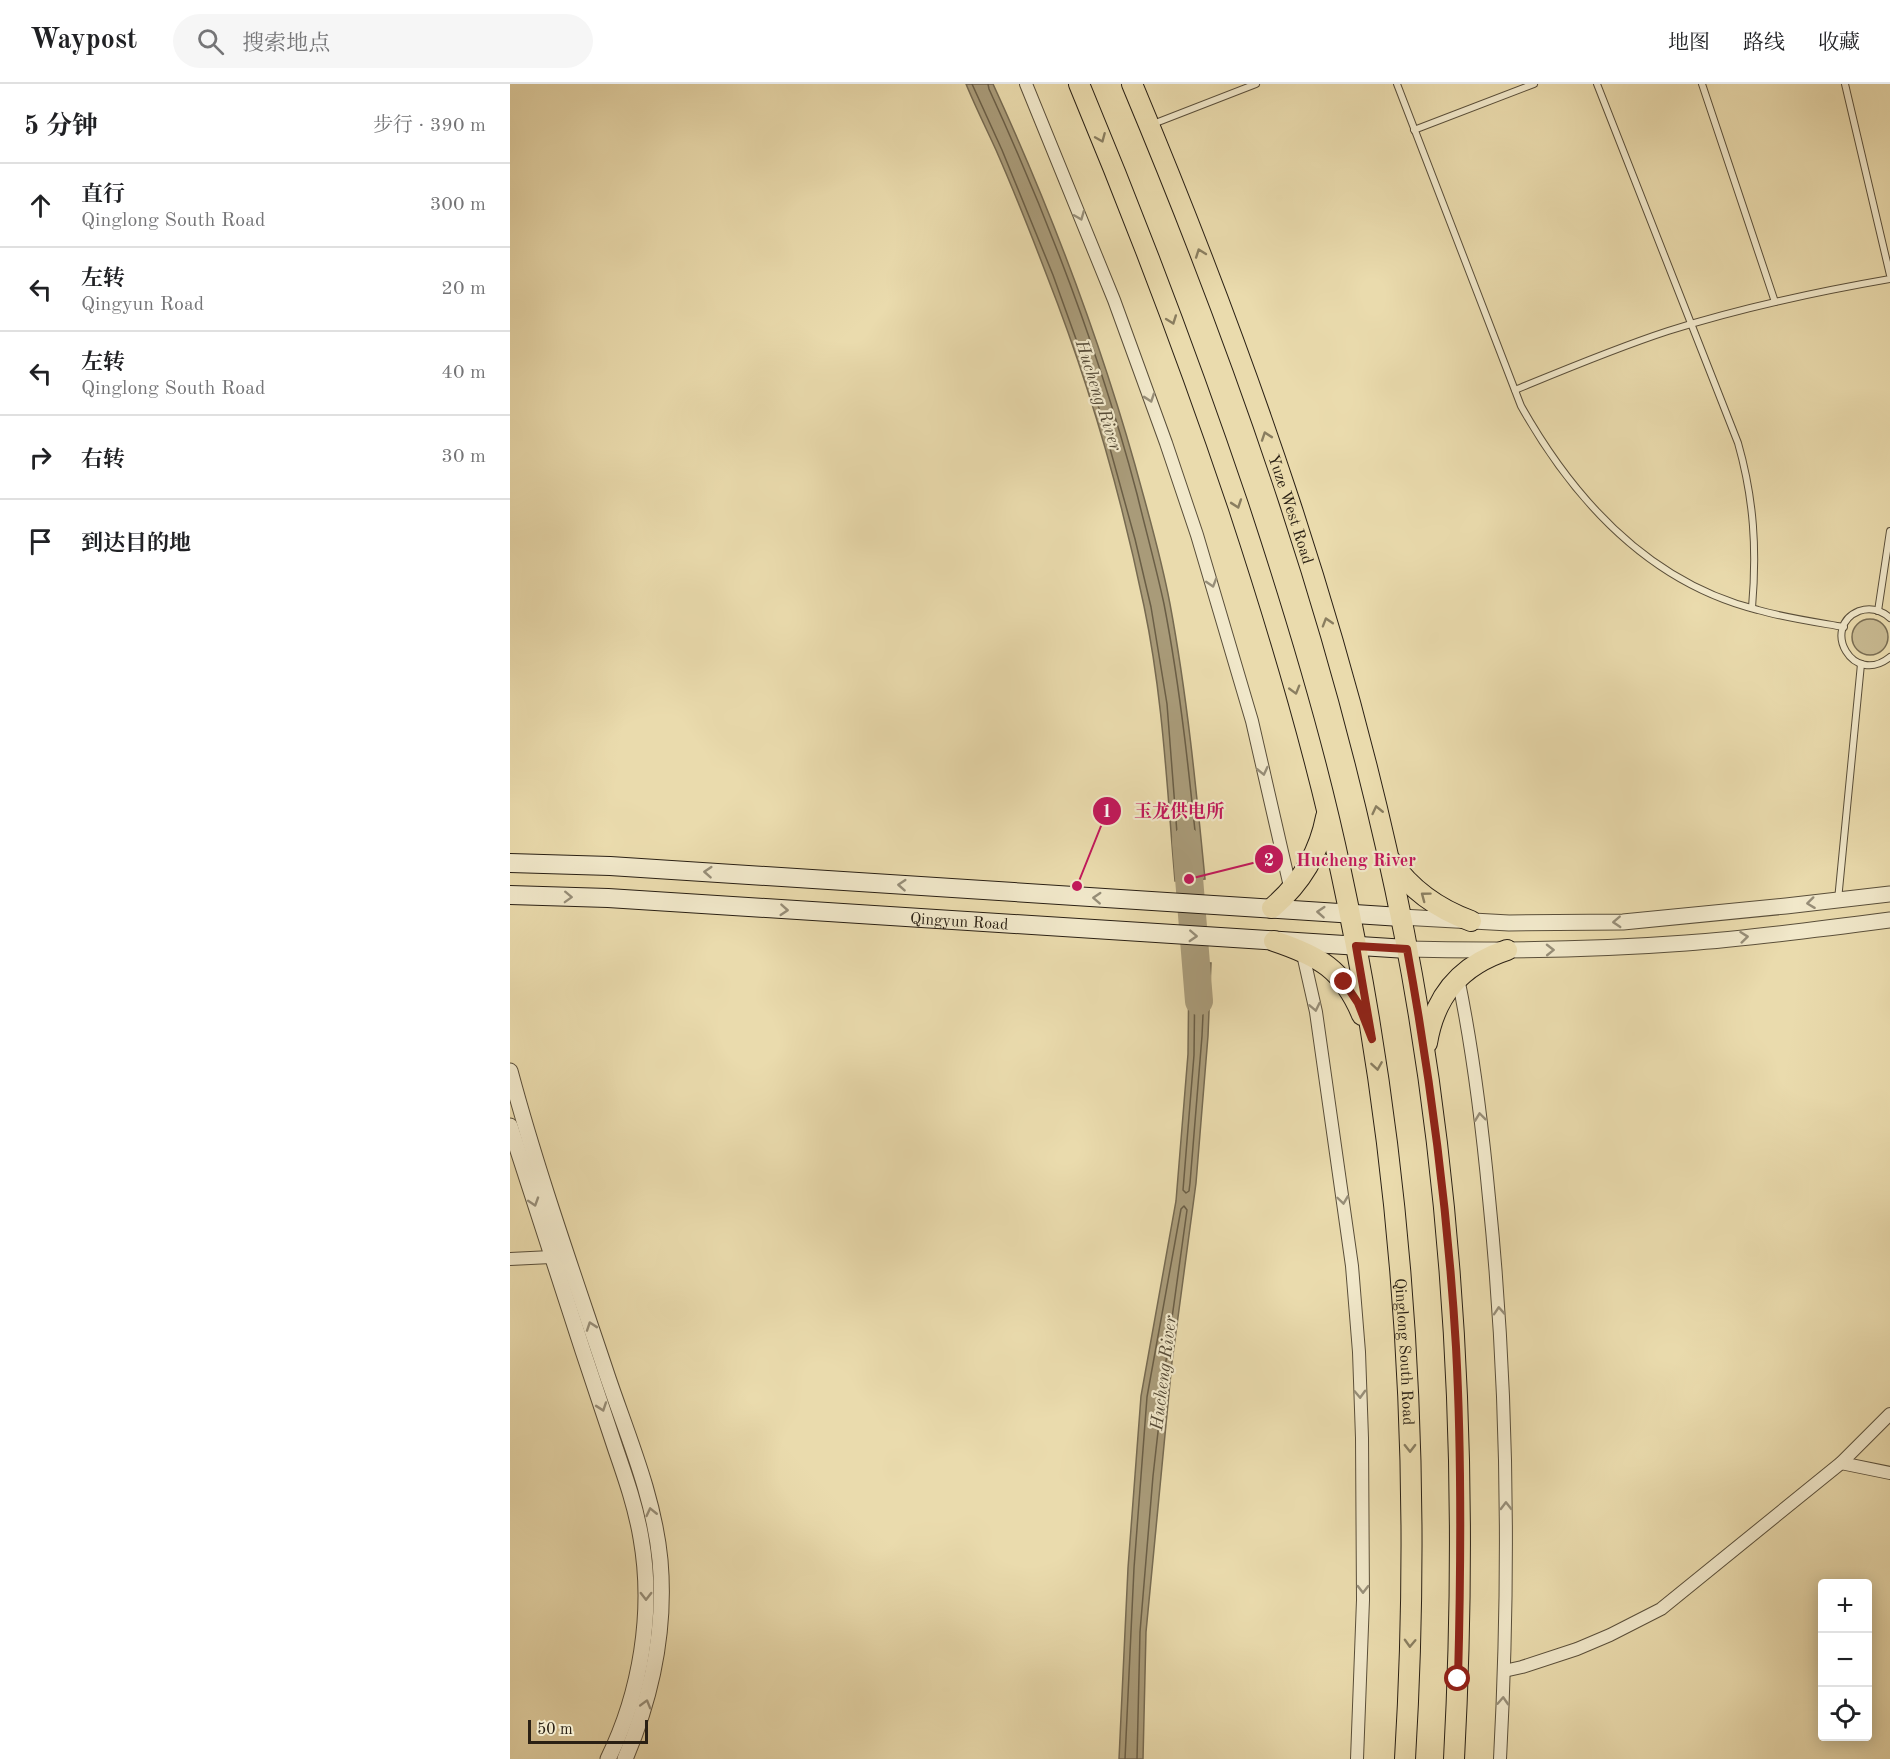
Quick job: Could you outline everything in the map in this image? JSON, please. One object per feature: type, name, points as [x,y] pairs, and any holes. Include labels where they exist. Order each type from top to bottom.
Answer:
[{"type":"main road","points":[[1079,84],[1149,259],[1223,462],[1285,653],[1327,811],[1356,946]]},
{"type":"main road","name":"Yuze West Road","points":[[1132,84],[1236,351],[1298,532],[1350,701],[1389,858],[1407,949]]},
{"type":"main road","points":[[1272,908],[1291,891],[1312,860],[1319,845],[1327,811]]},
{"type":"main road","points":[[1389,858],[1397,870],[1419,892],[1444,909],[1472,921]]},
{"type":"main road","name":"Qingyun Road","points":[[510,863],[610,866],[1401,916]]},
{"type":"main road","name":"Qingyun Road","points":[[510,895],[608,898],[1407,949]]},
{"type":"main road","points":[[1274,941],[1302,950],[1326,964],[1344,982],[1358,1003],[1372,1039]]},
{"type":"main road","name":"Qinglong South Road","points":[[1356,946],[1372,1039],[1392,1185],[1407,1350],[1411,1601],[1405,1759]]},
{"type":"main road","points":[[1407,949],[1428,1075],[1440,1168],[1456,1347],[1460,1602],[1454,1759]]},
{"type":"main road","points":[[1428,1075],[1426,1044],[1434,1014],[1444,994],[1458,978],[1480,961],[1507,950]]},
{"type":"street","points":[[1026,84],[1114,300],[1159,422],[1193,525],[1226,627],[1252,721],[1291,891]]},
{"type":"street","points":[[1401,916],[1519,923],[1623,922],[1890,894]]},
{"type":"street","points":[[1407,949],[1588,949],[1688,943],[1890,920]]},
{"type":"street","points":[[1302,950],[1316,1012],[1352,1266],[1359,1352],[1363,1600],[1357,1759]]},
{"type":"street","points":[[1458,978],[1486,1164],[1500,1333],[1505,1435],[1506,1526],[1500,1759]]},
{"type":"street","points":[[510,1071],[566,1252],[646,1490],[657,1536],[661,1584],[656,1662],[644,1712],[625,1759]]},
{"type":"street","points":[[510,1126],[631,1494],[641,1539],[645,1610],[640,1659],[628,1708],[608,1759]]},
{"type":"street","points":[[510,1259],[552,1257]]},
{"type":"street","points":[[1504,1671],[1577,1649],[1661,1609],[1841,1463],[1890,1414]]},
{"type":"street","points":[[1841,1463],[1890,1473]]},
{"type":"lane","points":[[1149,125],[1256,84]]},
{"type":"lane","points":[[1396,84],[1521,406],[1550,454],[1586,501],[1629,543],[1676,576],[1702,590],[1752,608],[1844,627]]},
{"type":"lane","points":[[1414,129],[1534,84]]},
{"type":"lane","points":[[1597,84],[1738,443],[1751,497],[1755,543],[1752,608]]},
{"type":"lane","points":[[1702,84],[1775,302]]},
{"type":"lane","points":[[1515,390],[1619,348],[1691,325],[1775,302],[1890,277],[1845,84]]},
{"type":"lane","points":[[1878,610],[1890,531]]},
{"type":"lane","points":[[1890,618],[1878,610],[1863,610],[1855,613],[1844,627],[1842,640],[1847,654],[1861,664],[1877,664],[1890,657]]},
{"type":"lane","points":[[1838,900],[1861,664]]},
{"type":"shaded area","points":[[1870,619],[1883,624],[1888,637],[1883,650],[1870,655],[1857,650],[1852,637],[1857,624]]},
{"type":"water","points":[[966,84],[993,84],[1037,184],[1077,286],[1128,441],[1161,562],[1176,638],[1205,879],[1175,881],[1156,674],[1144,606],[1114,481],[1090,398],[1062,316],[1009,181]]},
{"type":"water","points":[[1189,962],[1211,963],[1208,1036],[1196,1183],[1172,1362],[1146,1632],[1143,1759],[1119,1759],[1128,1568],[1141,1396],[1176,1201],[1188,1054]]},
{"type":"waterway","name":"Hucheng River","points":[[1186,841],[1199,1001]]},
{"type":"place","name":"Hucheng River","points":[[1189,879]]},
{"type":"place","name":"玉龙供电所","points":[[1077,886]]},
{"type":"route","points":[[1344,982],[1358,1003],[1372,1039],[1356,946],[1407,949],[1428,1075],[1440,1168],[1456,1347],[1461,1526],[1458,1679]]}]
